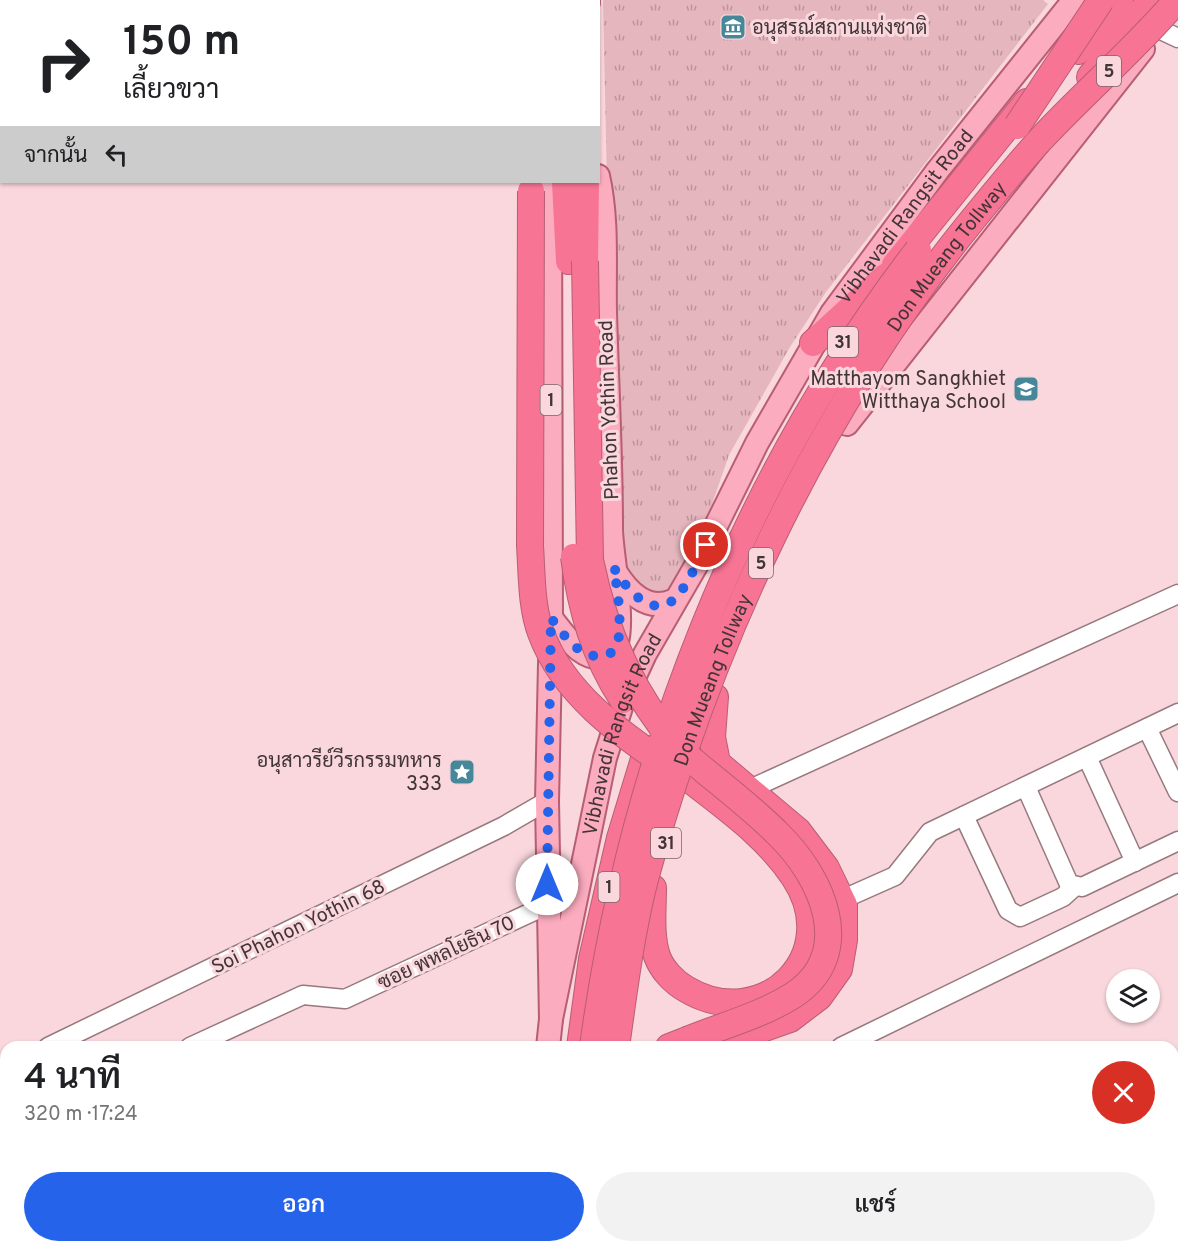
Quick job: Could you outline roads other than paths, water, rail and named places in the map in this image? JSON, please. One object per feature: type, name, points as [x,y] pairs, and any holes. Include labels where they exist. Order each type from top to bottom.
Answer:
[{"type":"highway","name":"5","points":[[1017,126],[1101,0]]},
{"type":"highway","name":"Vibhavadi Rangsit Road","points":[[653,731],[722,555],[764,470],[885,277],[1110,0]]},
{"type":"highway","name":"Don Mueang Tollway","points":[[594,1041],[616,910],[635,832],[662,740],[728,573],[797,435],[849,347],[895,280],[1120,0]]},
{"type":"highway","name":"Don Mueang Tollway","points":[[617,1041],[644,882],[676,776],[712,674],[769,547],[833,423],[876,352],[969,225],[1040,141],[1152,0]]},
{"type":"highway","points":[[1160,39],[1161,0]]},
{"type":"highway","name":"31","points":[[653,888],[688,768],[715,697],[790,529],[847,424],[905,323],[1161,0]]},
{"type":"highway","name":"5","points":[[1040,141],[1177,0]]},
{"type":"highway","points":[[565,183],[577,261],[590,560],[602,608],[623,666],[647,705],[679,748],[779,835],[810,872],[820,890],[828,924],[827,950],[816,973],[793,995],[769,1008],[683,1041]]},
{"type":"highway","points":[[586,183],[577,261],[574,555],[579,596],[588,631],[619,693],[642,728],[688,778]]},
{"type":"highway","points":[[537,185],[530,546],[533,596],[541,633],[566,678],[594,710],[643,748],[688,778],[767,843],[795,878],[805,899],[810,923],[809,946],[804,961],[794,975],[780,987],[765,995],[735,1004],[710,1000],[694,994],[678,984],[658,958],[653,944],[653,888]]},
{"type":"highway","points":[[813,343],[885,277]]},
{"type":"highway","points":[[715,697],[713,751],[717,763],[798,831],[826,868],[844,905],[844,940],[839,969],[819,997],[790,1019],[728,1041]]},
{"type":"highway","name":"1","points":[[581,1041],[592,959],[615,860],[653,731]]},
{"type":"highway","points":[[622,1041],[636,958],[653,888]]},
{"type":"main road","name":"Vibhavadi Rangsit Road","points":[[551,1019],[605,758],[622,704],[673,601],[697,564],[757,443],[813,343],[894,226],[1074,0]]},
{"type":"main road","name":"31","points":[[847,424],[1160,39],[1178,6]]},
{"type":"main road","name":"Phahon Yothin Road","points":[[599,183],[604,235],[610,536],[614,568],[630,591],[641,600],[663,605],[673,601]]},
{"type":"main road","name":"1","points":[[537,185],[551,618],[547,801],[551,1019],[549,1041]]},
{"type":"main road","points":[[551,618],[571,642],[588,655],[597,657],[609,654],[615,648],[619,635],[614,568]]},
{"type":"street","points":[[748,790],[1178,594]]},
{"type":"street","points":[[841,900],[895,876],[930,832],[1178,713]]},
{"type":"street","points":[[1147,728],[1178,792]]},
{"type":"street","points":[[1087,757],[1135,862]]},
{"type":"street","points":[[1026,787],[1069,884],[1074,886],[1082,887],[1178,841]]},
{"type":"street","name":"Soi Phahon Yothin 68","points":[[60,1041],[504,826],[547,801]]},
{"type":"street","points":[[964,816],[1008,910],[1013,915],[1020,917],[1063,897],[1074,886]]},
{"type":"street","points":[[853,1041],[1178,883]]},
{"type":"street","name":"ซอย พหลโยธิน 70","points":[[203,1041],[303,995],[345,999],[548,905]]},
{"type":"place","name":"อนุสรณ์สถานแห่งชาติ","points":[[733,27]]},
{"type":"place","name":"Matthayom Sangkhiet Witthaya School","points":[[1026,389]]},
{"type":"place","name":"อนุสาวรีย์วีรกรรมทหาร 333","points":[[462,772]]}]
